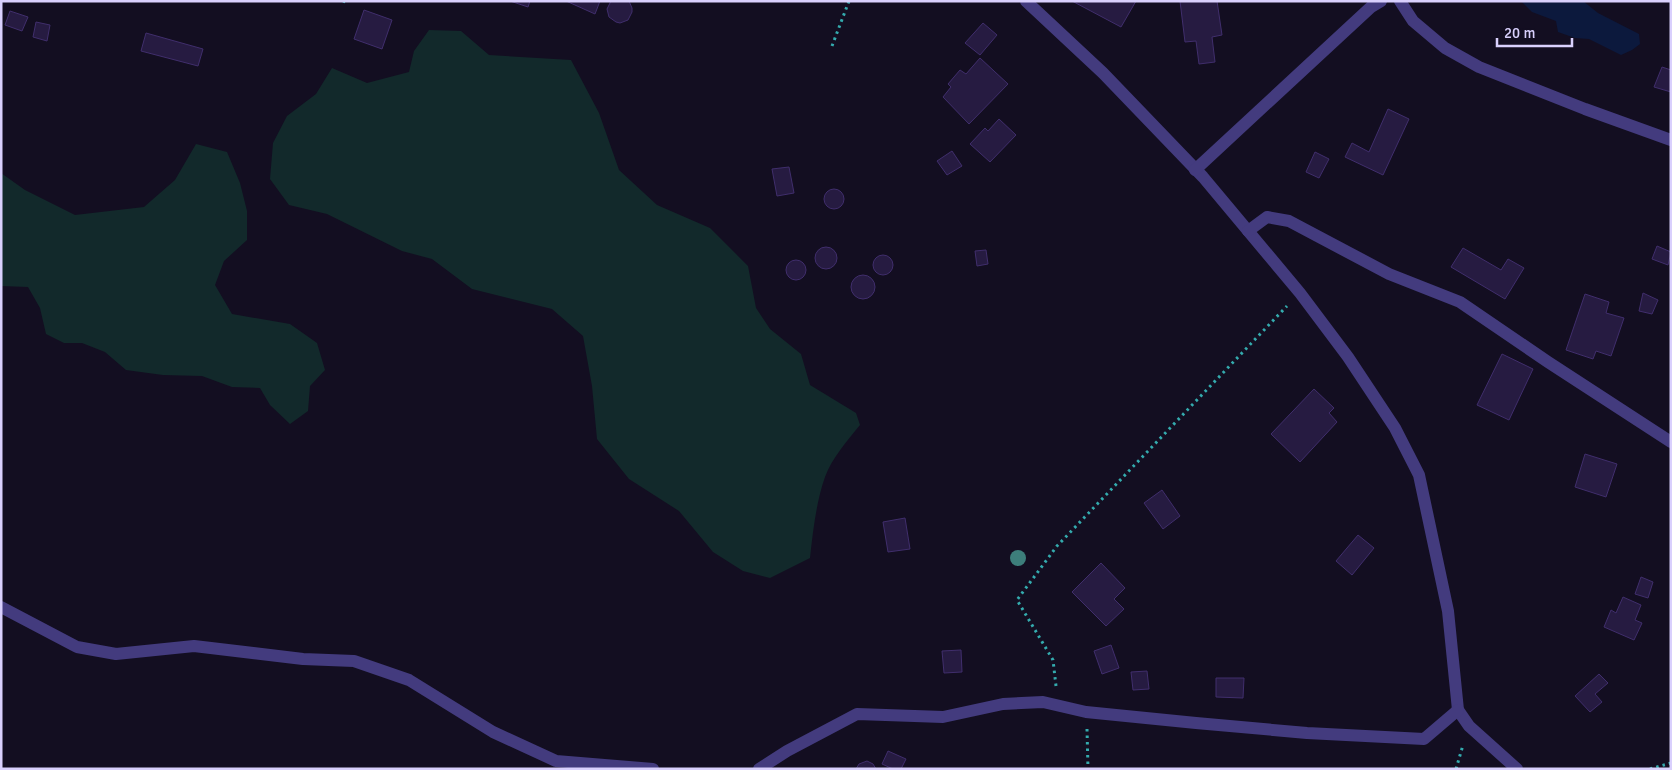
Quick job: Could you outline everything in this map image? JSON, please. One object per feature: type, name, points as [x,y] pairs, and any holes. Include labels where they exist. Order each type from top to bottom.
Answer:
[{"type":"street","points":[[1026,1],[1103,73],[1195,170],[1248,230],[1300,293],[1348,357],[1395,428],[1418,475],[1448,611],[1458,710],[1469,726],[1517,769]]},
{"type":"street","points":[[1195,170],[1370,7],[1381,1]]},
{"type":"street","points":[[1400,1],[1413,21],[1445,48],[1479,67],[1585,110],[1671,140]]},
{"type":"street","points":[[1248,230],[1267,217],[1289,221],[1389,274],[1460,302],[1671,442]]},
{"type":"street","points":[[1,607],[77,647],[116,654],[194,646],[302,659],[354,661],[409,680],[493,732],[556,761],[653,769]]},
{"type":"street","points":[[759,769],[787,751],[857,714],[943,717],[1003,704],[1043,702],[1086,712],[1307,733],[1424,739],[1458,710]]},
{"type":"path","points":[[832,46],[849,1]]},
{"type":"path","points":[[1058,705],[1053,660],[1017,600],[1057,546],[1300,293]]},
{"type":"path","points":[[1086,712],[1088,769]]},
{"type":"path","points":[[1650,769],[1671,763]]},
{"type":"green space","points":[[429,30],[461,31],[489,55],[571,60],[599,113],[619,170],[657,205],[710,228],[748,266],[756,308],[770,329],[801,354],[810,385],[856,413],[860,425],[836,456],[825,477],[817,507],[810,558],[770,578],[743,571],[713,552],[679,511],[629,479],[597,439],[592,386],[583,336],[552,309],[472,289],[432,259],[402,251],[327,214],[289,205],[270,179],[273,143],[287,116],[316,94],[332,68],[367,83],[409,72],[414,51]]},
{"type":"green space","points":[[196,144],[227,152],[240,183],[247,211],[247,240],[224,261],[215,285],[232,314],[290,324],[317,343],[325,370],[310,386],[308,411],[290,424],[270,405],[260,388],[232,387],[202,376],[163,375],[126,370],[105,352],[82,343],[64,343],[46,334],[40,308],[28,287],[1,286],[1,173],[25,190],[75,215],[144,207],[175,180]]},
{"type":"water","points":[[1521,1],[1583,1],[1598,13],[1639,34],[1640,44],[1621,55],[1589,39],[1575,38],[1558,32],[1556,21],[1532,12]]},
{"type":"building","points":[[510,1],[530,1],[528,7]]},
{"type":"building","points":[[566,1],[600,1],[595,14]]},
{"type":"building","points":[[611,1],[629,1],[632,12],[628,20],[620,23],[609,17],[607,9]]},
{"type":"building","points":[[1072,1],[1136,1],[1121,27]]},
{"type":"building","points":[[1180,1],[1217,1],[1222,35],[1212,37],[1215,62],[1199,64],[1196,41],[1185,42]]},
{"type":"building","points":[[364,10],[392,20],[382,49],[354,39]]},
{"type":"building","points":[[10,11],[28,17],[22,31],[5,25]]},
{"type":"building","points":[[36,22],[50,25],[47,41],[33,37]]},
{"type":"building","points":[[983,23],[997,35],[980,55],[965,43]]},
{"type":"building","points":[[146,33],[203,49],[198,66],[141,51]]},
{"type":"building","points":[[980,58],[1008,84],[969,124],[943,97],[951,87],[948,84],[960,70],[966,74]]},
{"type":"building","points":[[1662,67],[1671,70],[1671,92],[1654,87]]},
{"type":"building","points":[[1388,109],[1409,119],[1383,175],[1345,157],[1352,143],[1369,152]]},
{"type":"building","points":[[999,119],[1016,135],[990,162],[970,144],[985,128],[988,131]]},
{"type":"building","points":[[952,151],[962,166],[947,175],[937,161]]},
{"type":"building","points":[[1315,152],[1329,159],[1319,178],[1306,172]]},
{"type":"building","points":[[789,167],[794,193],[777,196],[772,169]]},
{"type":"building","points":[[830,189],[838,189],[844,195],[844,203],[838,209],[830,209],[824,203],[824,195]]},
{"type":"building","points":[[1657,246],[1671,252],[1668,265],[1652,259]]},
{"type":"building","points":[[826,247],[834,250],[837,258],[834,266],[826,269],[818,266],[815,258],[818,250]]},
{"type":"building","points":[[1463,248],[1501,270],[1508,259],[1524,268],[1505,299],[1451,267]]},
{"type":"building","points":[[986,250],[988,264],[977,266],[975,251]]},
{"type":"building","points":[[883,255],[890,258],[893,265],[890,272],[883,275],[876,272],[873,265],[876,258]]},
{"type":"building","points":[[796,260],[803,263],[806,270],[803,277],[796,280],[789,277],[786,270],[789,263]]},
{"type":"building","points":[[863,275],[868,276],[874,282],[874,292],[868,298],[863,299],[858,298],[852,292],[851,287],[852,282],[858,276]]},
{"type":"building","points":[[1643,293],[1658,300],[1652,314],[1639,311]]},
{"type":"building","points":[[1585,294],[1609,302],[1606,313],[1624,318],[1611,356],[1596,351],[1593,359],[1566,350]]},
{"type":"building","points":[[1502,354],[1533,369],[1509,420],[1477,405]]},
{"type":"building","points":[[1314,389],[1334,408],[1329,413],[1337,422],[1300,462],[1271,434]]},
{"type":"building","points":[[1585,454],[1617,464],[1606,497],[1575,487]]},
{"type":"building","points":[[1162,490],[1180,516],[1163,529],[1144,503]]},
{"type":"building","points":[[905,518],[910,549],[888,552],[883,522]]},
{"type":"building","points":[[1358,535],[1374,548],[1352,575],[1336,561]]},
{"type":"building","points":[[1101,563],[1125,588],[1114,599],[1124,609],[1106,626],[1072,592]]},
{"type":"building","points":[[1641,577],[1653,582],[1648,598],[1635,594]]},
{"type":"building","points":[[1623,597],[1641,605],[1635,620],[1642,623],[1634,640],[1604,627],[1611,610],[1616,613]]},
{"type":"building","points":[[1111,645],[1119,668],[1102,674],[1094,651]]},
{"type":"building","points":[[961,650],[962,672],[944,673],[942,651]]},
{"type":"building","points":[[1147,671],[1149,689],[1133,690],[1131,672]]},
{"type":"building","points":[[1599,674],[1608,683],[1595,694],[1602,702],[1590,712],[1575,696]]},
{"type":"building","points":[[1216,678],[1244,678],[1243,698],[1216,697]]},
{"type":"building","points":[[888,751],[906,759],[901,769],[893,769],[882,764]]},
{"type":"building","points":[[867,761],[873,764],[876,769],[856,769],[859,764]]}]
